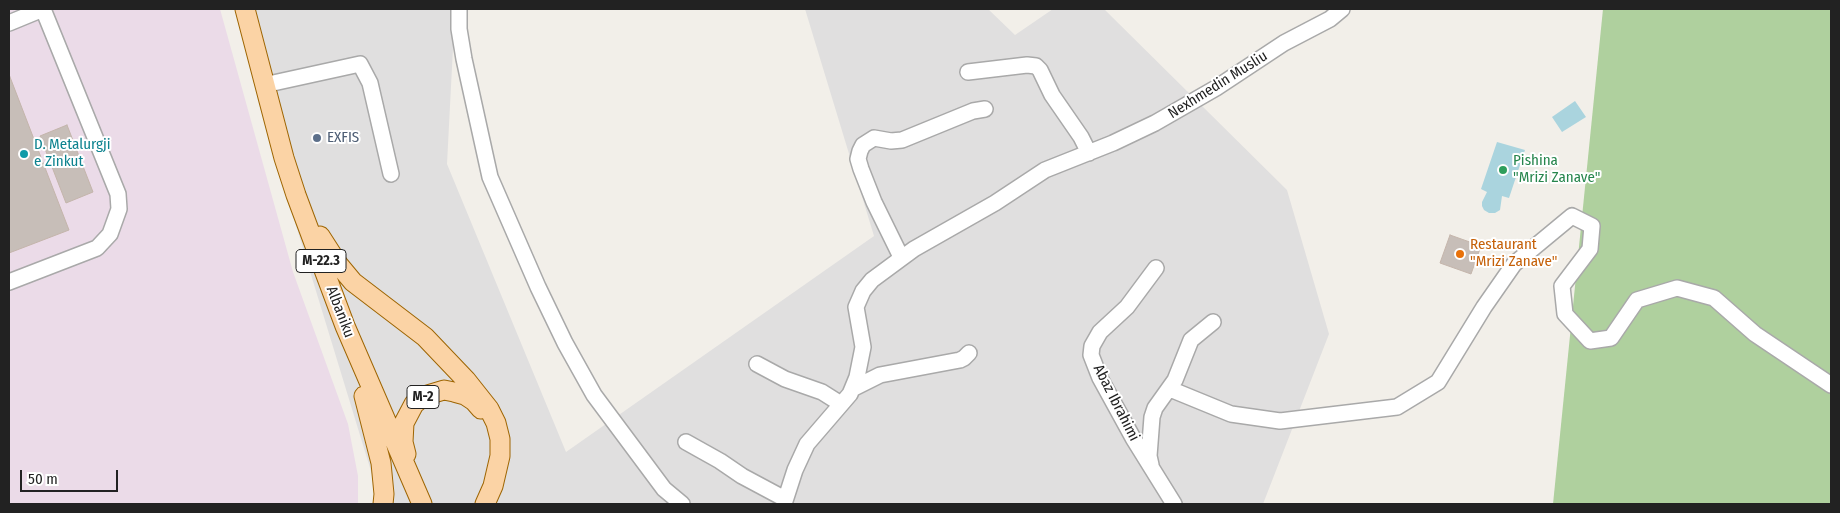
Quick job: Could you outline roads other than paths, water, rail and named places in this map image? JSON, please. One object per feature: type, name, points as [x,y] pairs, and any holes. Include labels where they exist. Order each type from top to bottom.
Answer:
[{"type":"main road","name":"Albaniku","points":[[245,9],[264,85],[296,195],[345,326],[422,504]]},
{"type":"main road","points":[[296,195],[306,204],[322,240],[338,264],[354,282],[425,337],[450,362],[489,409],[496,423],[500,439],[500,456],[493,486],[485,504]]},
{"type":"main road","points":[[328,280],[371,419],[381,463],[383,504]]},
{"type":"main road","name":"M-2","points":[[422,504],[407,459],[403,433],[406,416],[414,404],[424,396],[444,390],[465,395],[474,401],[490,425],[495,446],[500,456]]},
{"type":"street","points":[[9,23],[43,9],[118,194],[119,210],[110,234],[97,248],[9,282]]},
{"type":"street","points":[[459,9],[459,29],[464,60],[490,178],[538,287],[565,343],[594,395],[664,490],[682,504]]},
{"type":"street","name":"Nexhmedin Musliu","points":[[686,442],[720,461],[784,502],[795,470],[807,444],[841,404],[858,377],[863,347],[856,307],[863,291],[868,285],[901,257],[995,203],[1045,170],[1113,143],[1164,118],[1216,88],[1284,43],[1330,18],[1342,9]]},
{"type":"street","points":[[264,85],[360,64],[370,83],[391,174]]},
{"type":"street","points":[[968,72],[1027,65],[1036,66],[1089,153]]},
{"type":"street","points":[[901,257],[874,202],[861,170],[858,159],[863,145],[874,138],[891,141],[902,140],[973,111],[985,109]]},
{"type":"street","points":[[1170,390],[1231,414],[1280,421],[1396,407],[1438,382],[1484,307],[1514,264],[1572,216],[1592,226],[1590,249],[1562,286],[1565,314],[1590,341],[1611,338],[1637,300],[1677,288],[1714,298],[1754,334],[1831,385]]},
{"type":"street","name":"Abaz Ibrahimi","points":[[1156,268],[1127,307],[1100,332],[1092,346],[1091,355],[1100,378],[1151,469],[1174,504]]},
{"type":"street","name":"Abaz Ibrahimi","points":[[1151,469],[1149,456],[1152,417],[1155,408],[1170,390],[1191,340],[1213,322]]},
{"type":"street","name":"Nexhmedin Musliu","points":[[852,389],[880,375],[960,360],[969,353]]},
{"type":"street","points":[[757,364],[792,382],[822,392],[841,404]]},
{"type":"water","points":[[1575,101],[1586,117],[1562,132],[1552,117]]},
{"type":"water","name":"Pishina \"Mrizi Zanave\"","points":[[1497,142],[1525,150],[1509,198],[1502,196],[1500,210],[1495,213],[1489,213],[1482,206],[1487,192],[1481,189]]},
{"type":"place","name":"EXFIS","points":[[317,138]]},
{"type":"place","name":"D. Metalurgji e Zinkut","points":[[24,154]]},
{"type":"place","name":"Pishina \"Mrizi Zanave\"","points":[[1503,170]]},
{"type":"place","name":"Restaurant \"Mrizi Zanave\"","points":[[1460,254]]}]
